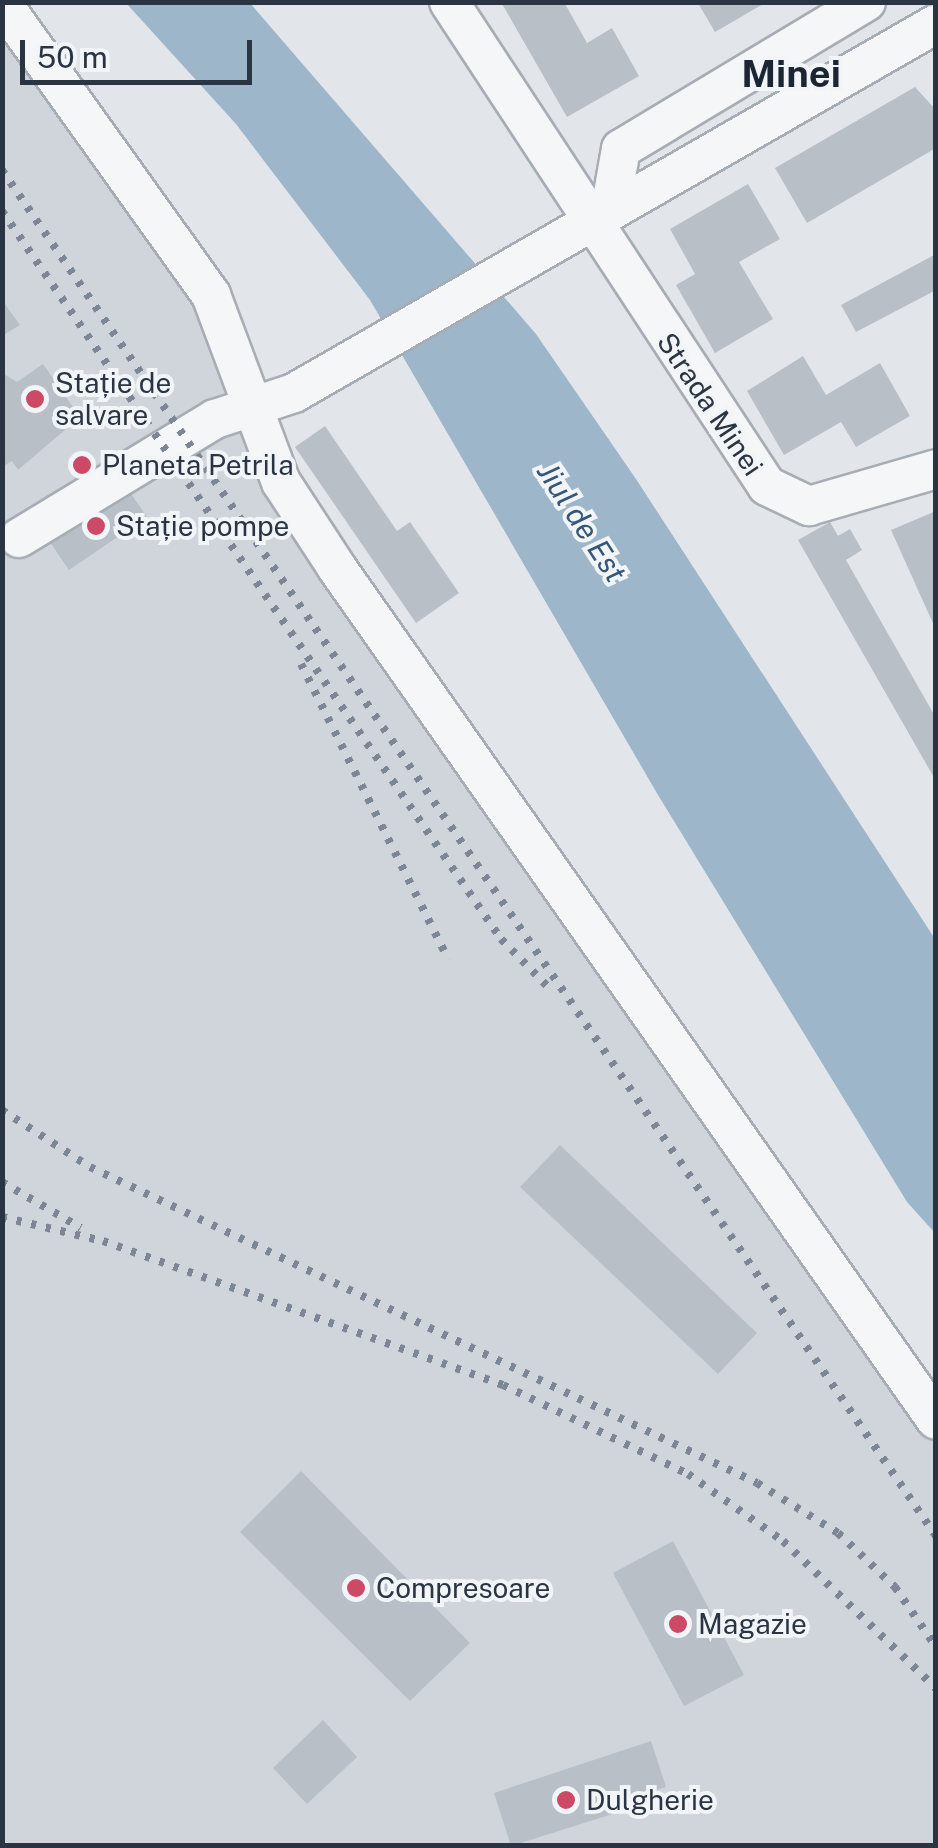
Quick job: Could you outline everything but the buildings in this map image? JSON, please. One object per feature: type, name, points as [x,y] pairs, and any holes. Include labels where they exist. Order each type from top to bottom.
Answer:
[{"type":"street","name":"Strada Minei","points":[[449,2],[600,213],[766,486],[810,506],[936,469]]},
{"type":"street","points":[[600,213],[622,149],[866,2]]},
{"type":"street","points":[[2,3],[211,295],[276,398],[281,482],[337,568],[936,1420]]},
{"type":"street","points":[[20,538],[215,419],[276,398],[936,24]]},
{"type":"shaded area","points":[[2,31],[191,294],[260,487],[935,1444],[935,1845],[3,1845]]},
{"type":"water","name":"Jiul de Est","points":[[126,3],[250,3],[536,334],[636,479],[935,939],[935,1233],[907,1202],[658,795],[370,300],[236,124]]},
{"type":"railway","points":[[2,170],[936,1536]]},
{"type":"railway","points":[[2,211],[501,939],[552,991]]},
{"type":"railway","points":[[301,664],[448,959]]},
{"type":"railway","points":[[2,1110],[90,1167],[757,1483],[838,1533],[895,1587],[936,1647]]},
{"type":"railway","points":[[2,1182],[81,1228]]},
{"type":"railway","points":[[2,1217],[103,1241],[503,1385],[688,1474],[783,1541],[936,1688]]},
{"type":"place","name":"Stație de salvare","points":[[35,399]]},
{"type":"place","name":"Planeta Petrila","points":[[82,465]]},
{"type":"place","name":"Stație pompe","points":[[96,526]]},
{"type":"place","name":"Compresoare","points":[[356,1588]]},
{"type":"place","name":"Magazie","points":[[678,1624]]},
{"type":"place","name":"Dulgherie","points":[[566,1800]]},
{"type":"district","name":"Minei","points":[[791,74]]}]
